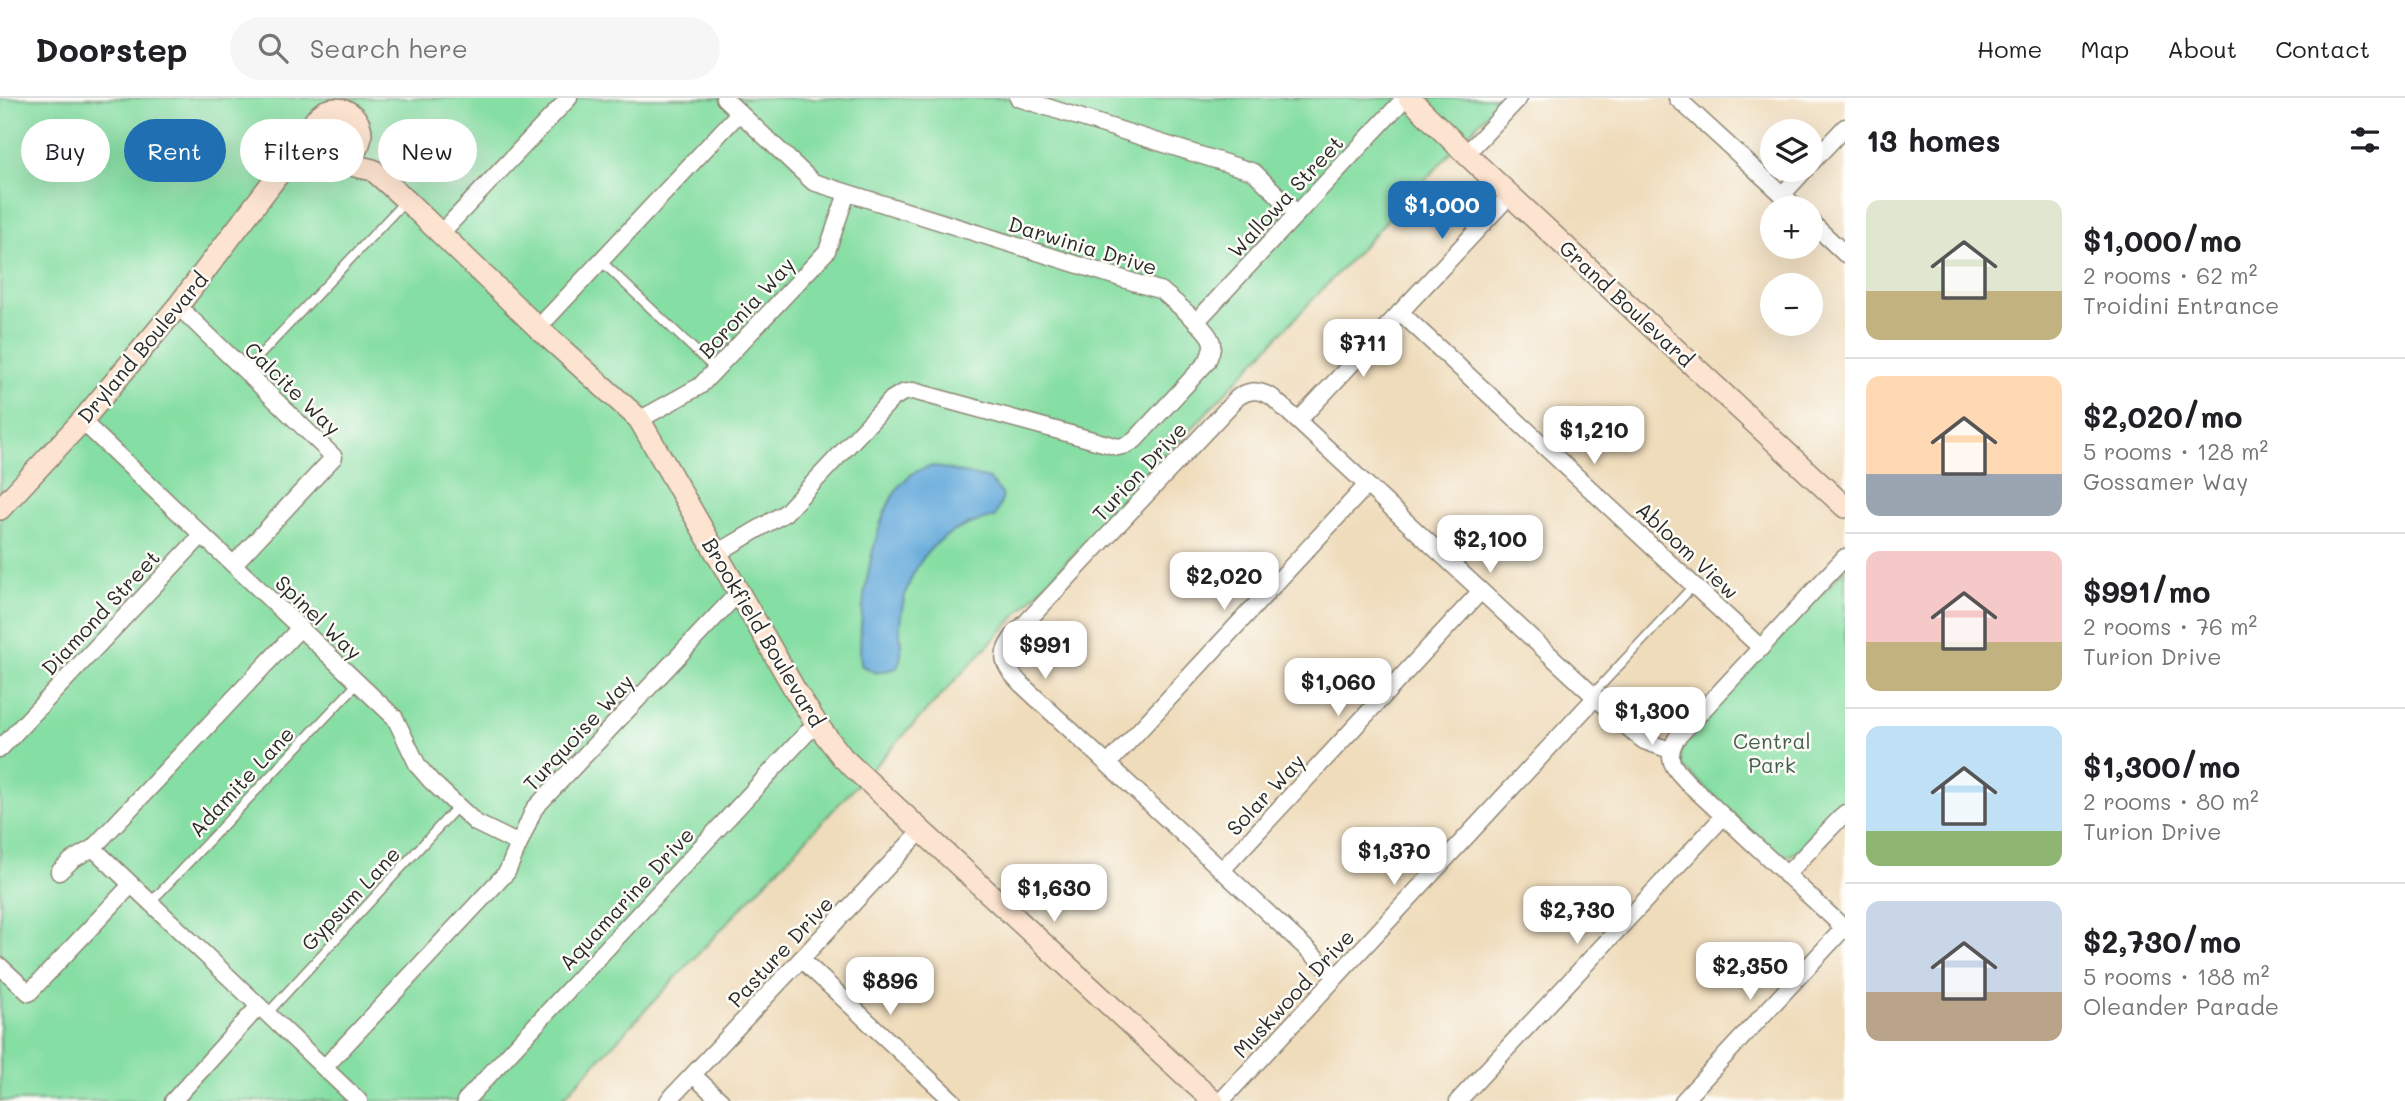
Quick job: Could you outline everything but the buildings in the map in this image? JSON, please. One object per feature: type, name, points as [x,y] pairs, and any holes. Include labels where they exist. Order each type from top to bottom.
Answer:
[{"type":"street","points":[[441,233],[569,98]]},
{"type":"street","name":"Darwinia Drive","points":[[716,554],[785,513],[892,399],[902,393],[913,391],[1118,447],[1127,445],[1207,362],[1212,348],[1211,339],[1162,291],[813,182],[724,98]]},
{"type":"street","points":[[1018,98],[1255,172],[1297,214]]},
{"type":"street","name":"Wallowa Street","points":[[1196,323],[1407,98]]},
{"type":"street","name":"Grand Boulevard","points":[[1407,98],[1845,507]]},
{"type":"street","points":[[1466,154],[1519,98]]},
{"type":"street","points":[[1677,98],[1782,195],[1794,182]]},
{"type":"street","points":[[321,119],[342,102],[355,119]]},
{"type":"street","points":[[538,328],[739,113]]},
{"type":"street","points":[[1823,150],[1845,127]]},
{"type":"street","name":"Brookfield Boulevard","points":[[364,143],[373,170]]},
{"type":"street","name":"Brookfield Boulevard","points":[[364,168],[373,170],[406,200],[538,328],[639,420],[816,723],[844,758],[1213,1101]]},
{"type":"street","name":"Dryland Boulevard","points":[[0,509],[82,421],[178,306],[273,182]]},
{"type":"street","name":"Boronia Way","points":[[639,420],[700,386],[827,251],[847,193]]},
{"type":"street","points":[[1298,421],[1511,194]]},
{"type":"street","points":[[1823,233],[1845,254]]},
{"type":"street","name":"Calcite Way","points":[[178,306],[334,457],[234,564]]},
{"type":"street","name":"Abloom View","points":[[1400,312],[1761,648]]},
{"type":"street","name":"Turion Drive","points":[[1336,976],[1009,671],[1004,661],[1004,651],[1008,643],[1238,397],[1247,391],[1265,393],[1644,741],[1670,750]]},
{"type":"street","name":"Spinel Way","points":[[82,421],[395,718],[418,766],[458,806],[477,822],[519,844]]},
{"type":"street","points":[[1108,764],[1367,485]]},
{"type":"street","name":"Diamond Street","points":[[0,749],[202,535]]},
{"type":"street","points":[[1683,1101],[1844,929],[1674,768],[1670,760],[1670,750],[1676,739],[1845,557]]},
{"type":"street","name":"Turquoise Way","points":[[324,1068],[507,872],[534,809],[739,592]]},
{"type":"street","name":"Solar Way","points":[[1222,870],[1481,592]]},
{"type":"street","points":[[59,872],[72,860],[93,848],[300,628]]},
{"type":"street","name":"Muskwood Drive","points":[[1221,1101],[1594,696]]},
{"type":"street","name":"Aquamarine Drive","points":[[465,1101],[816,723]]},
{"type":"street","points":[[1786,875],[1845,813]]},
{"type":"street","points":[[1458,1101],[1723,817]]},
{"type":"street","name":"Pasture Drive","points":[[668,1101],[922,830]]},
{"type":"street","points":[[93,848],[359,1101]]},
{"type":"street","points":[[0,966],[29,993],[131,885]]},
{"type":"street","points":[[801,959],[953,1101]]},
{"type":"street","points":[[173,1101],[263,1010]]},
{"type":"street","points":[[693,1075],[720,1101]]},
{"type":"lane","points":[[245,371],[406,200]]},
{"type":"lane","points":[[600,261],[715,369]]},
{"type":"lane","points":[[1594,696],[1694,585]]},
{"type":"lane","name":"Adamite Lane","points":[[150,903],[358,682]]},
{"type":"lane","name":"Gypsum Lane","points":[[263,1010],[458,806]]},
{"type":"green space","points":[[0,98],[1502,98],[560,1101],[0,1101]]},
{"type":"green space","name":"Central Park","points":[[1845,568],[1845,801],[1800,849],[1783,856],[1772,851],[1683,767],[1680,752],[1683,743]]},
{"type":"water","points":[[933,466],[989,479],[1003,495],[1001,503],[995,517],[949,534],[926,554],[910,580],[905,595],[900,626],[901,652],[897,668],[876,673],[861,665],[860,646],[864,596],[876,540],[884,515],[905,480],[922,469]]}]
